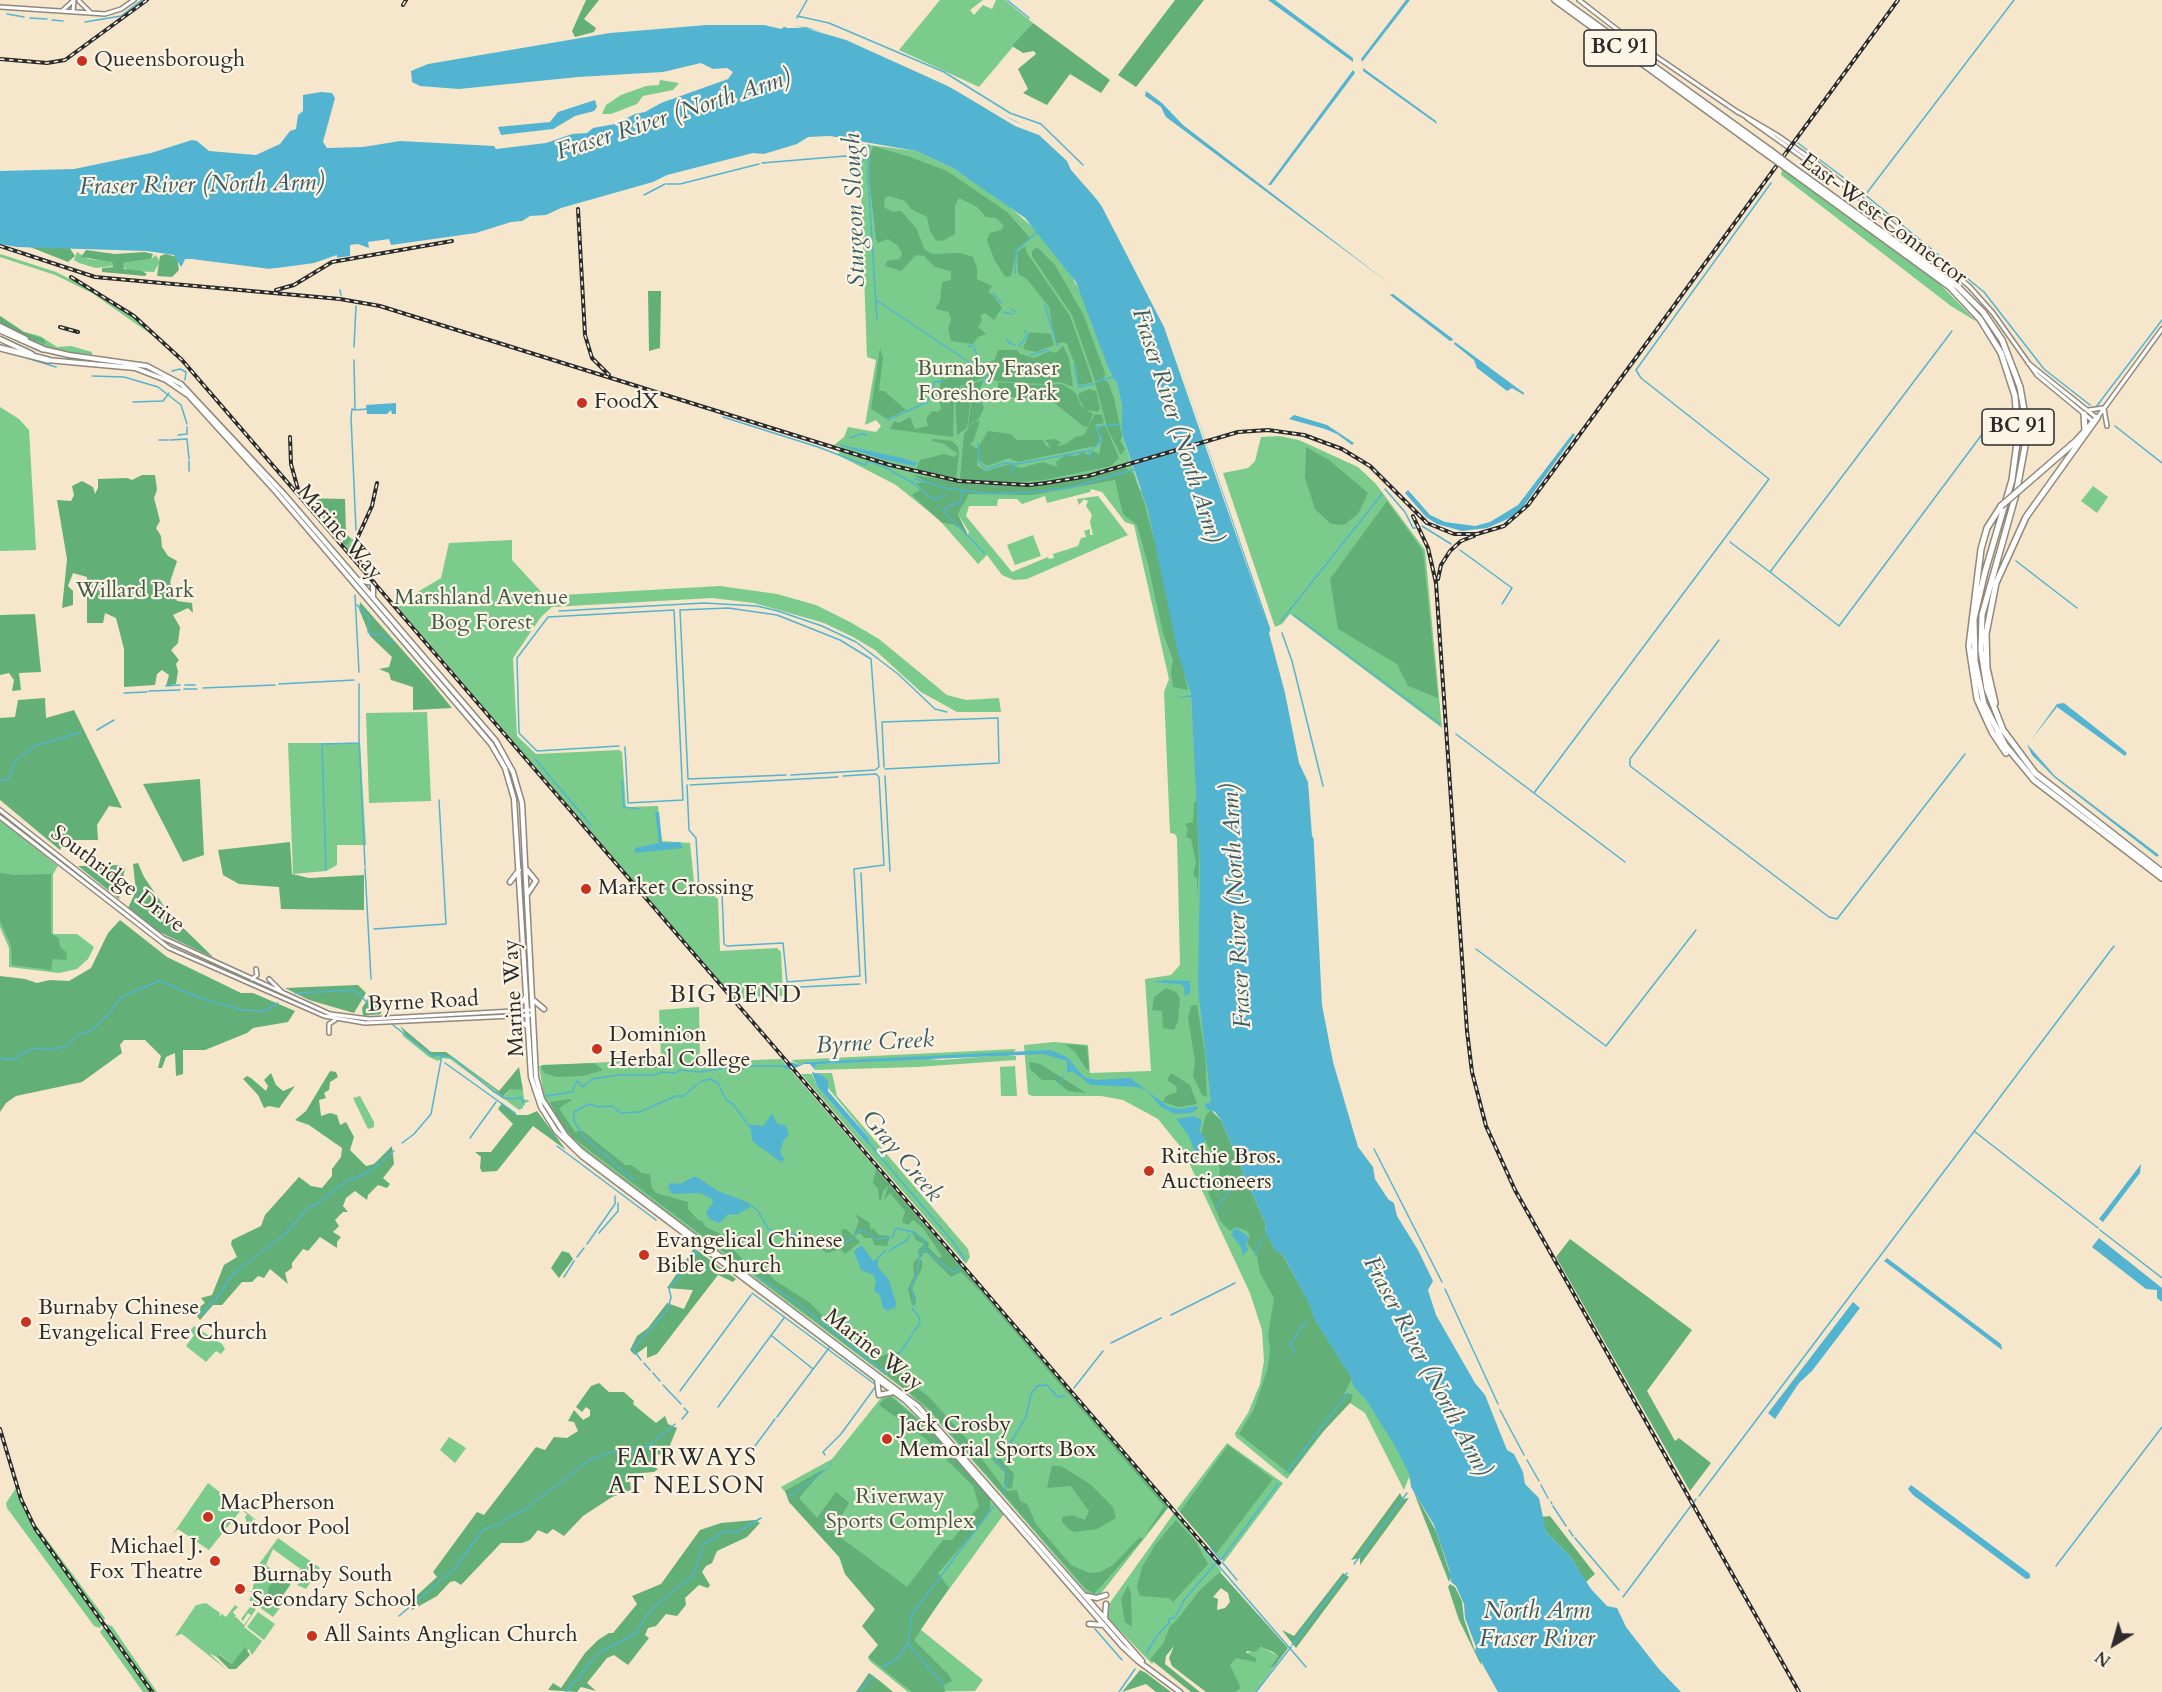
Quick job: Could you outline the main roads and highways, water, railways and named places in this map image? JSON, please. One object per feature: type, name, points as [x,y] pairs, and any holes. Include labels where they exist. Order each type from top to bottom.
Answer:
[{"type":"highway","name":"East-West Connector","points":[[1555,0],[1965,293],[1992,324],[2011,358],[2023,406],[2024,455],[2016,494],[1988,590],[1981,639],[1987,688],[2010,741],[2026,763],[2049,786],[2162,872]]},
{"type":"highway","name":"East-West Connector","points":[[1562,0],[1770,153]]},
{"type":"highway","name":"East-West Connector","points":[[1787,165],[1950,287],[1980,319],[2005,362],[2015,396],[2018,428],[2017,453],[2012,480],[1980,589],[1974,619],[1974,647],[1978,680],[1990,719],[2005,745],[2026,772],[2162,878]]},
{"type":"highway","points":[[0,328],[43,349]]},
{"type":"highway","points":[[0,348],[48,360]]},
{"type":"highway","points":[[2085,412],[2085,430]]},
{"type":"highway","points":[[2010,741],[1995,704],[1987,668],[1986,634],[1993,591],[2026,517],[2095,420]]},
{"type":"highway","points":[[2026,772],[2002,748],[1992,732],[1977,699],[1970,665],[1970,627],[1981,549],[1987,528],[2001,506],[2095,420]]},
{"type":"main road","points":[[76,0],[90,14]]},
{"type":"main road","points":[[63,11],[76,0]]},
{"type":"main road","points":[[75,12],[76,0]]},
{"type":"main road","points":[[0,7],[108,14],[134,0]]},
{"type":"main road","points":[[1579,0],[1623,34],[1839,182],[1969,286],[1994,313],[2028,363],[2045,383],[2095,420],[2162,329]]},
{"type":"main road","name":"Marine Way","points":[[0,339],[48,360],[135,368],[166,380],[188,395],[255,467],[491,744],[502,762],[512,792],[520,869],[531,1077],[537,1097],[550,1123],[566,1143],[894,1392],[929,1424],[1128,1652],[1180,1692]]},
{"type":"main road","name":"Marine Way","points":[[43,349],[69,356],[147,366],[181,384],[284,494],[483,725],[503,753],[513,772],[522,803],[532,1012],[539,1089],[548,1110],[566,1136],[580,1150],[918,1406],[1142,1661]]},
{"type":"main road","points":[[2085,412],[2104,408]]},
{"type":"main road","points":[[2104,408],[2107,426]]},
{"type":"main road","points":[[358,579],[373,584],[373,597]]},
{"type":"main road","name":"Southridge Drive","points":[[0,810],[163,938],[318,1011]]},
{"type":"main road","name":"Southridge Drive","points":[[0,817],[154,938],[193,959],[318,1011]]},
{"type":"main road","points":[[510,882],[520,869]]},
{"type":"main road","points":[[526,869],[536,881],[528,893]]},
{"type":"main road","points":[[252,980],[257,975],[256,969]]},
{"type":"main road","points":[[269,980],[283,993]]},
{"type":"main road","points":[[516,1010],[526,997]]},
{"type":"main road","points":[[532,999],[544,1009]]},
{"type":"main road","name":"Byrne Road","points":[[318,1011],[357,1019],[516,1010],[526,1013]]},
{"type":"main road","name":"Byrne Road","points":[[318,1011],[336,1020],[365,1023],[513,1016],[532,1012]]},
{"type":"main road","points":[[513,1016],[527,1026]]},
{"type":"main road","points":[[329,1033],[329,1024],[336,1020]]},
{"type":"main road","points":[[877,1378],[879,1395],[894,1392]]},
{"type":"main road","points":[[1086,1596],[1097,1598],[1106,1595]]},
{"type":"main road","points":[[1105,1619],[1106,1604]]},
{"type":"main road","points":[[1089,1624],[1104,1625]]},
{"type":"water","points":[[1268,0],[1275,0],[1353,58],[1353,62]]},
{"type":"water","points":[[1406,0],[1410,0],[1362,62],[1361,59]]},
{"type":"water","name":"North Arm Fraser River","points":[[707,25],[764,25],[781,29],[785,26],[806,27],[849,40],[913,68],[1044,136],[1075,169],[1113,222],[1162,319],[1174,350],[1270,628],[1287,693],[1300,764],[1308,778],[1313,826],[1322,1005],[1333,1062],[1358,1147],[1373,1167],[1375,1179],[1388,1199],[1394,1203],[1397,1216],[1418,1250],[1433,1281],[1428,1290],[1436,1315],[1475,1383],[1485,1395],[1507,1450],[1514,1454],[1523,1472],[1525,1484],[1539,1498],[1546,1532],[1570,1556],[1591,1589],[1607,1606],[1617,1608],[1626,1627],[1658,1668],[1681,1692],[1498,1692],[1475,1651],[1476,1647],[1465,1618],[1464,1604],[1456,1586],[1451,1582],[1434,1525],[1411,1487],[1410,1476],[1395,1446],[1367,1401],[1353,1386],[1352,1379],[1315,1320],[1309,1303],[1283,1255],[1275,1250],[1221,1120],[1215,1112],[1205,1108],[1205,1104],[1211,1102],[1198,989],[1200,867],[1191,697],[1174,698],[1191,695],[1178,653],[1148,510],[1122,434],[1122,406],[1117,384],[1109,370],[1076,282],[1025,218],[953,168],[916,151],[830,136],[808,137],[797,144],[764,154],[753,153],[667,175],[653,182],[561,208],[546,215],[530,216],[522,221],[511,222],[476,233],[391,245],[389,239],[368,242],[369,248],[358,244],[350,245],[350,256],[328,259],[313,265],[257,270],[186,260],[181,267],[174,255],[147,251],[17,247],[0,244],[0,171],[74,169],[151,153],[192,140],[197,141],[209,151],[256,155],[280,144],[290,131],[296,129],[298,115],[303,111],[303,95],[321,92],[332,93],[335,98],[323,142],[327,148],[363,147],[400,141],[494,146],[496,149],[546,143],[572,134],[587,133],[593,128],[615,124],[661,103],[728,79],[733,72],[727,68],[713,69],[701,63],[663,72],[578,77],[459,89],[420,86],[412,82],[411,71],[428,64],[610,33]]},
{"type":"water","points":[[1363,68],[1436,121],[1437,124],[1363,71]]},
{"type":"water","points":[[1353,70],[1355,73],[1271,185],[1268,185]]},
{"type":"water","points":[[1146,91],[1162,103],[1183,125],[1390,284],[1166,117],[1161,107],[1145,96]]},
{"type":"water","points":[[595,100],[597,107],[594,111],[575,116],[553,129],[501,135],[498,127],[550,122],[558,112]]},
{"type":"water","points":[[1393,294],[1453,340],[1450,341],[1390,295]]},
{"type":"water","points":[[1455,342],[1524,395],[1512,388],[1507,391],[1477,368],[1474,360],[1454,344]]},
{"type":"water","points":[[396,403],[396,414],[392,414],[391,410],[387,414],[367,414],[366,405]]},
{"type":"water","points":[[2003,407],[2006,421],[2006,437],[1989,425]]},
{"type":"water","points":[[1294,415],[1327,425],[1354,443],[1352,445],[1337,434],[1325,429],[1289,419]]},
{"type":"water","points":[[1573,433],[1575,435],[1523,507],[1510,518],[1487,528],[1462,531],[1437,524],[1426,517],[1405,493],[1408,490],[1430,515],[1445,522],[1475,526],[1490,522],[1518,505]]},
{"type":"water","points":[[851,447],[917,463],[915,466],[882,459],[851,449]]},
{"type":"water","points":[[2064,703],[2127,753],[2125,756],[2057,707],[2031,740],[2057,704]]},
{"type":"water","points":[[2027,744],[2055,776],[2159,855],[2157,857],[2055,778],[2032,755]]},
{"type":"water","points":[[655,812],[659,812],[662,843],[680,842],[683,848],[635,853],[635,848],[659,843]]},
{"type":"water","points":[[1190,981],[1190,993],[1185,996],[1184,987],[1181,984],[1152,982]]},
{"type":"water","points":[[1050,1050],[1067,1057],[1084,1077],[1097,1080],[1130,1078],[1169,1107],[1179,1109],[1197,1106],[1198,1109],[1191,1113],[1175,1114],[1161,1107],[1147,1091],[1138,1087],[1091,1085],[1072,1071],[1067,1073],[1067,1061],[1043,1054],[820,1064],[816,1065],[815,1070],[810,1064],[804,1064],[791,1070],[782,1067],[792,1062],[799,1065],[804,1062]]},
{"type":"water","points":[[812,1072],[822,1075],[828,1081],[828,1091],[869,1138],[868,1145],[817,1086]]},
{"type":"water","points":[[772,1114],[778,1124],[785,1125],[789,1134],[783,1141],[780,1152],[784,1159],[782,1163],[752,1141],[751,1129],[746,1124],[763,1126]]},
{"type":"water","points":[[1193,1116],[1200,1119],[1202,1123],[1199,1131],[1205,1138],[1200,1163],[1188,1135],[1176,1119]]},
{"type":"water","points":[[2141,1164],[2140,1173],[2103,1222],[2099,1219]]},
{"type":"water","points":[[697,1177],[718,1191],[749,1203],[750,1207],[736,1215],[728,1214],[720,1223],[709,1219],[706,1212],[713,1203],[712,1199],[700,1193],[672,1194],[668,1187],[670,1183],[680,1184]]},
{"type":"water","points":[[1236,1228],[1249,1237],[1246,1243],[1248,1249],[1243,1256],[1241,1247],[1232,1235]]},
{"type":"water","points":[[2099,1238],[2162,1288],[2162,1302],[2157,1298],[2157,1290],[2146,1289],[2092,1247]]},
{"type":"water","points":[[862,1245],[873,1261],[878,1258],[878,1267],[889,1280],[896,1303],[895,1309],[888,1311],[883,1308],[880,1295],[874,1291],[876,1281],[873,1275],[861,1270],[854,1251]]},
{"type":"water","points":[[1887,1258],[2001,1344],[2002,1350],[1884,1261]]},
{"type":"water","points":[[1853,1302],[1860,1308],[1812,1371],[1799,1383],[1775,1419],[1768,1413]]},
{"type":"water","points":[[1911,1485],[2030,1574],[2030,1578],[2026,1579],[1913,1495],[1908,1489]]},
{"type":"waterway","points":[[85,22],[121,16],[142,0]]},
{"type":"waterway","points":[[797,18],[807,0]]},
{"type":"waterway","points":[[1007,0],[1029,18]]},
{"type":"waterway","points":[[1866,194],[2014,0]]},
{"type":"waterway","points":[[7,14],[24,17]]},
{"type":"waterway","points":[[797,16],[829,23],[944,72],[1010,113],[1041,124],[1083,165]]},
{"type":"waterway","points":[[30,18],[47,19]]},
{"type":"waterway","points":[[52,20],[63,21]]},
{"type":"waterway","points":[[1798,143],[1861,191]]},
{"type":"waterway","name":"Sturgeon Slough","points":[[869,145],[868,177],[877,320]]},
{"type":"waterway","points":[[762,163],[845,156],[859,160]]},
{"type":"waterway","points":[[667,184],[680,184],[759,164]]},
{"type":"waterway","points":[[1534,793],[1769,479],[1641,378],[1636,370],[1771,183]]},
{"type":"waterway","points":[[644,195],[665,184]]},
{"type":"waterway","points":[[1864,194],[1984,292],[2044,369],[2090,405]]},
{"type":"waterway","points":[[1015,273],[1016,251],[1038,231]]},
{"type":"waterway","points":[[340,290],[341,295]]},
{"type":"waterway","points":[[993,293],[1001,303]]},
{"type":"waterway","points":[[876,300],[985,373]]},
{"type":"waterway","points":[[1045,305],[1057,345]]},
{"type":"waterway","points":[[354,347],[356,306]]},
{"type":"waterway","points":[[1012,309],[1016,313]]},
{"type":"waterway","points":[[1003,312],[1012,314]]},
{"type":"waterway","points":[[2096,407],[2162,320]]},
{"type":"waterway","points":[[1019,346],[1028,335],[1024,330]]},
{"type":"waterway","points":[[1730,542],[1770,572],[1952,331]]},
{"type":"waterway","points":[[1007,339],[1009,343],[1015,345]]},
{"type":"waterway","points":[[968,346],[973,346]]},
{"type":"waterway","points":[[974,347],[977,356]]},
{"type":"waterway","points":[[1030,355],[1048,350]]},
{"type":"waterway","points":[[14,354],[56,367]]},
{"type":"waterway","points":[[354,360],[355,410],[352,409],[351,417],[356,530]]},
{"type":"waterway","points":[[1074,365],[1079,387],[1093,384]]},
{"type":"waterway","points":[[172,371],[180,369],[186,372],[185,380]]},
{"type":"waterway","points":[[985,374],[986,384]]},
{"type":"waterway","points":[[92,376],[124,377],[158,387],[181,405],[187,424]]},
{"type":"waterway","points":[[1096,382],[1115,376]]},
{"type":"waterway","points":[[888,420],[927,402],[933,392],[934,382],[943,381]]},
{"type":"waterway","points":[[133,402],[163,401],[169,393]]},
{"type":"waterway","points":[[355,410],[367,409]]},
{"type":"waterway","points":[[723,417],[818,447],[865,465],[868,461],[883,466],[913,483],[933,500],[945,495]]},
{"type":"waterway","points":[[978,443],[979,462],[986,469],[1005,463],[1017,464],[1092,450],[1102,440],[1096,427],[1121,424]]},
{"type":"waterway","points":[[1770,572],[1839,626],[1989,425]]},
{"type":"waterway","points":[[2115,426],[2162,463]]},
{"type":"waterway","points":[[178,435],[187,434],[187,427]]},
{"type":"waterway","points":[[850,438],[861,434],[867,435]]},
{"type":"waterway","points":[[170,440],[187,439],[189,459]]},
{"type":"waterway","points":[[159,440],[168,440]]},
{"type":"waterway","points":[[841,445],[851,448]]},
{"type":"waterway","points":[[1089,452],[1092,459]]},
{"type":"waterway","points":[[189,461],[189,471]]},
{"type":"waterway","points":[[1011,472],[1015,465]]},
{"type":"waterway","points":[[913,483],[915,479],[946,488],[990,494],[1033,492],[1069,488],[1136,469]]},
{"type":"waterway","points":[[1385,489],[1405,512],[1413,528],[1416,528]]},
{"type":"waterway","points":[[962,491],[960,504],[953,504],[943,510],[984,553]]},
{"type":"waterway","points":[[1281,621],[1382,494]]},
{"type":"waterway","points":[[1422,526],[1451,544]]},
{"type":"waterway","points":[[353,540],[354,555]]},
{"type":"waterway","points":[[1460,550],[1512,588],[1502,604]]},
{"type":"waterway","points":[[2016,561],[2077,608]]},
{"type":"waterway","points":[[355,595],[359,672]]},
{"type":"waterway","points":[[559,611],[704,603],[757,606],[778,611],[822,626],[856,642],[898,674],[935,709],[947,712]]},
{"type":"waterway","points":[[357,605],[370,619],[368,632],[373,635],[381,634],[389,641],[393,641]]},
{"type":"waterway","points":[[786,775],[688,779],[680,610],[728,608],[777,615],[840,640],[871,659],[879,767],[875,770],[791,775]]},
{"type":"waterway","points":[[619,746],[537,751],[519,733],[517,658],[548,617],[674,610],[683,800],[628,803],[625,747]]},
{"type":"waterway","points":[[1294,615],[1440,724]]},
{"type":"waterway","points":[[1282,633],[1292,661],[1323,786]]},
{"type":"waterway","points":[[1719,640],[1630,759],[1630,766],[1829,917],[1837,919],[1965,754]]},
{"type":"waterway","points":[[279,684],[354,680]]},
{"type":"waterway","points":[[359,684],[365,866]]},
{"type":"waterway","points":[[166,686],[180,685]]},
{"type":"waterway","points":[[185,685],[195,685]]},
{"type":"waterway","points":[[203,688],[275,685]]},
{"type":"waterway","points":[[184,689],[197,689]]},
{"type":"waterway","points":[[149,691],[180,690]]},
{"type":"waterway","points":[[124,693],[147,692]]},
{"type":"waterway","points":[[884,767],[882,722],[998,718],[999,763],[885,769]]},
{"type":"waterway","points":[[97,730],[114,720]]},
{"type":"waterway","points":[[0,780],[8,780],[15,761],[35,746],[81,732]]},
{"type":"waterway","points":[[1456,734],[1625,862]]},
{"type":"waterway","points":[[326,870],[322,744],[359,743]]},
{"type":"waterway","points":[[535,759],[591,825]]},
{"type":"waterway","points":[[687,785],[689,830],[696,838],[699,888],[701,891],[722,892],[724,944],[727,946],[783,943],[787,982],[860,976],[854,869],[884,865],[879,777],[876,774],[843,776]]},
{"type":"waterway","points":[[885,776],[890,871]]},
{"type":"waterway","points":[[690,785],[838,777]]},
{"type":"waterway","points":[[622,781],[624,807],[639,809]]},
{"type":"waterway","points":[[374,929],[446,924],[439,800]]},
{"type":"waterway","points":[[365,868],[371,979]]},
{"type":"waterway","points":[[861,873],[866,983]]},
{"type":"waterway","points":[[1476,949],[1606,1046],[1696,930]]},
{"type":"waterway","points":[[1699,1496],[2114,946]]},
{"type":"waterway","name":"Byrne Creek","points":[[0,1058],[11,1060],[34,1048],[51,1050],[66,1046],[80,1034],[91,1031],[121,997],[159,981],[209,1001],[243,1010],[265,1011],[278,1003]]},
{"type":"waterway","points":[[800,987],[860,984]]},
{"type":"waterway","name":"Byrne Creek","points":[[295,993],[355,990],[378,1014]]},
{"type":"waterway","name":"Byrne Creek","points":[[393,1025],[432,1056],[442,1055],[453,1058],[493,1091],[504,1098],[521,1097],[524,1105]]},
{"type":"waterway","points":[[402,1143],[414,1134],[431,1114],[442,1055]]},
{"type":"waterway","points":[[445,1063],[515,1113]]},
{"type":"waterway","name":"Byrne Creek","points":[[547,1096],[572,1092],[577,1081],[583,1087],[592,1079],[619,1075],[655,1075],[661,1072],[676,1073],[679,1070],[699,1072],[724,1068],[739,1072],[745,1066],[783,1066]]},
{"type":"waterway","points":[[1059,1084],[1063,1076]]},
{"type":"waterway","points":[[700,1082],[709,1079]]},
{"type":"waterway","points":[[710,1079],[718,1083],[726,1100],[733,1104],[747,1123]]},
{"type":"waterway","points":[[634,1180],[584,1137],[574,1121],[574,1112],[589,1104],[599,1107],[612,1106],[621,1113],[639,1112],[676,1096],[684,1096],[697,1084]]},
{"type":"waterway","points":[[470,1138],[496,1102]]},
{"type":"waterway","points":[[1974,1131],[2098,1228]]},
{"type":"waterway","name":"Gray Creek","points":[[867,1141],[954,1243],[965,1260]]},
{"type":"waterway","points":[[557,1146],[656,1220]]},
{"type":"waterway","points":[[1374,1149],[1442,1282]]},
{"type":"waterway","points":[[200,1314],[216,1299],[234,1273],[285,1234],[310,1206],[316,1205],[345,1182],[370,1171],[394,1151]]},
{"type":"waterway","points":[[1216,1208],[1243,1173]]},
{"type":"waterway","points":[[587,1244],[615,1204],[615,1196]]},
{"type":"waterway","points":[[599,1233],[618,1211],[618,1203]]},
{"type":"waterway","points":[[750,1205],[758,1211],[768,1229],[776,1231]]},
{"type":"waterway","points":[[892,1238],[896,1228],[914,1232],[925,1243],[925,1249]]},
{"type":"waterway","points":[[2100,1230],[2162,1278]]},
{"type":"waterway","points":[[855,1236],[858,1231],[865,1231],[876,1239],[889,1238]]},
{"type":"waterway","points":[[780,1232],[800,1235]]},
{"type":"waterway","points":[[889,1251],[907,1240],[910,1234]]},
{"type":"waterway","points":[[1255,1256],[1260,1241],[1268,1235]]},
{"type":"waterway","points":[[804,1237],[831,1247],[852,1239]]},
{"type":"waterway","points":[[641,1360],[633,1349],[668,1309],[671,1297],[669,1289],[697,1253],[690,1245]]},
{"type":"waterway","points":[[577,1257],[584,1248]]},
{"type":"waterway","points":[[878,1258],[886,1250]]},
{"type":"waterway","name":"Gray Creek","points":[[925,1250],[950,1270],[956,1272],[959,1268]]},
{"type":"waterway","name":"Gray Creek","points":[[913,1305],[911,1287],[917,1275],[920,1252],[925,1250]]},
{"type":"waterway","points":[[564,1277],[574,1261]]},
{"type":"waterway","points":[[760,1278],[800,1305],[886,1373]]},
{"type":"waterway","points":[[1171,1315],[1235,1283]]},
{"type":"waterway","points":[[1445,1289],[1498,1404]]},
{"type":"waterway","points":[[752,1293],[876,1385]]},
{"type":"waterway","points":[[680,1391],[751,1295]]},
{"type":"waterway","name":"Gray Creek","points":[[912,1308],[919,1317],[920,1323],[913,1333]]},
{"type":"waterway","points":[[718,1407],[784,1318]]},
{"type":"waterway","points":[[1111,1343],[1161,1318]]},
{"type":"waterway","points":[[1295,1352],[1290,1344],[1306,1321]]},
{"type":"waterway","name":"Gray Creek","points":[[885,1374],[912,1335]]},
{"type":"waterway","points":[[772,1336],[813,1369]]},
{"type":"waterway","points":[[777,1417],[829,1348]]},
{"type":"waterway","points":[[1074,1388],[1103,1351]]},
{"type":"waterway","points":[[644,1363],[650,1370]]},
{"type":"waterway","points":[[653,1373],[660,1381]]},
{"type":"waterway","points":[[663,1385],[681,1404]]},
{"type":"waterway","points":[[1003,1494],[1009,1476],[995,1459],[1006,1450],[1026,1417],[1031,1394],[1037,1386],[1047,1385],[1058,1397],[1065,1396]]},
{"type":"waterway","name":"Gray Creek","points":[[825,1455],[823,1452],[841,1434],[876,1386]]},
{"type":"waterway","points":[[1286,1473],[1348,1393]]},
{"type":"waterway","points":[[682,1419],[688,1412],[684,1408]]},
{"type":"waterway","points":[[1500,1410],[1524,1455]]},
{"type":"waterway","points":[[755,1446],[775,1419]]},
{"type":"waterway","points":[[399,1616],[454,1569],[484,1529],[502,1523],[506,1518],[521,1512],[591,1459],[612,1452],[633,1452],[650,1445],[675,1424]]},
{"type":"waterway","points":[[2056,1566],[2162,1427]]},
{"type":"waterway","points":[[1527,1460],[1539,1481]]},
{"type":"waterway","name":"Gray Creek","points":[[788,1497],[827,1469]]},
{"type":"waterway","points":[[1211,1548],[1221,1560],[1278,1484]]},
{"type":"waterway","points":[[1541,1485],[1548,1498]]},
{"type":"waterway","points":[[1354,1564],[1407,1493]]},
{"type":"waterway","points":[[1623,1597],[1696,1499]]},
{"type":"waterway","points":[[1553,1506],[1566,1526]]},
{"type":"waterway","points":[[883,1667],[899,1657],[908,1643],[912,1614],[993,1507]]},
{"type":"waterway","name":"Gray Creek","points":[[566,1692],[600,1652],[636,1633],[649,1612],[693,1576],[704,1544],[722,1533],[730,1531],[736,1533],[761,1518]]},
{"type":"waterway","points":[[1569,1530],[1573,1536]]},
{"type":"waterway","points":[[1575,1538],[1619,1590]]},
{"type":"waterway","points":[[1204,1549],[1306,1667]]},
{"type":"waterway","points":[[1222,1562],[1237,1580]]},
{"type":"waterway","points":[[1146,1654],[1156,1637],[1169,1623],[1169,1619],[1175,1617],[1184,1600],[1215,1564]]},
{"type":"waterway","points":[[1292,1645],[1347,1573]]},
{"type":"waterway","points":[[1095,1629],[1122,1660]]},
{"type":"waterway","points":[[908,1644],[944,1685]]},
{"type":"waterway","points":[[1256,1692],[1291,1647]]},
{"type":"waterway","points":[[1119,1692],[1135,1669]]},
{"type":"waterway","points":[[859,1692],[873,1676]]},
{"type":"railway","points":[[0,59],[47,63],[65,60],[147,0]]},
{"type":"railway","points":[[403,5],[406,0]]},
{"type":"railway","points":[[0,246],[95,277],[340,299],[380,306],[890,465],[959,481],[1029,485],[1046,483],[1088,476],[1238,432],[1268,430],[1304,435],[1342,449],[1370,466],[1427,523],[1454,534],[1477,534],[1504,526],[1528,505],[1898,0]]},
{"type":"railway","points":[[578,209],[585,335],[592,358],[609,375]]},
{"type":"railway","points":[[276,290],[294,285],[332,262],[452,241]]},
{"type":"railway","points":[[71,277],[134,316],[182,360],[1219,1563]]},
{"type":"railway","points":[[60,327],[78,332]]},
{"type":"railway","points":[[290,437],[291,464],[299,493]]},
{"type":"railway","points":[[361,565],[356,550],[357,539],[372,506],[377,483]]},
{"type":"railway","points":[[1413,516],[1428,548],[1436,583],[1467,1031],[1472,1072],[1486,1126],[1515,1190],[1799,1692]]},
{"type":"railway","points":[[1438,579],[1441,565],[1450,551],[1461,541],[1474,536]]},
{"type":"railway","points":[[0,1429],[21,1499],[35,1528],[152,1692]]},
{"type":"place","name":"Queensborough","points":[[82,61]]},
{"type":"place","name":"FoodX","points":[[582,403]]},
{"type":"place","name":"Market Crossing","points":[[586,889]]},
{"type":"place","name":"Dominion Herbal College","points":[[597,1049]]},
{"type":"place","name":"Ritchie Bros. Auctioneers","points":[[1149,1171]]},
{"type":"place","name":"Evangelical Chinese Bible Church","points":[[644,1255]]},
{"type":"place","name":"Burnaby Chinese Evangelical Free Church","points":[[26,1322]]},
{"type":"place","name":"Jack Crosby Memorial Sports Box","points":[[887,1439]]},
{"type":"place","name":"MacPherson Outdoor Pool","points":[[208,1517]]},
{"type":"place","name":"Michael J. Fox Theatre","points":[[215,1561]]},
{"type":"place","name":"Burnaby South Secondary School","points":[[240,1589]]},
{"type":"place","name":"All Saints Anglican Church","points":[[312,1636]]},
{"type":"district","name":"BIG BEND","points":[[736,996]]},
{"type":"district","name":"FAIRWAYS AT NELSON","points":[[687,1473]]},
{"type":"water label","name":"Fraser River (North Arm)","points":[[674,116]]},
{"type":"water label","name":"Fraser River (North Arm)","points":[[202,186]]},
{"type":"water label","name":"Fraser River (North Arm)","points":[[1176,426]]},
{"type":"water label","name":"Fraser River (North Arm)","points":[[1238,906]]},
{"type":"water label","name":"Fraser River (North Arm)","points":[[1426,1367]]},
{"type":"park label","name":"Burnaby Fraser Foreshore Park","points":[[988,382]]},
{"type":"park label","name":"Willard Park","points":[[135,592]]},
{"type":"park label","name":"Marshland Avenue Bog Forest","points":[[481,612]]},
{"type":"park label","name":"Riverway Sports Complex","points":[[900,1510]]}]
